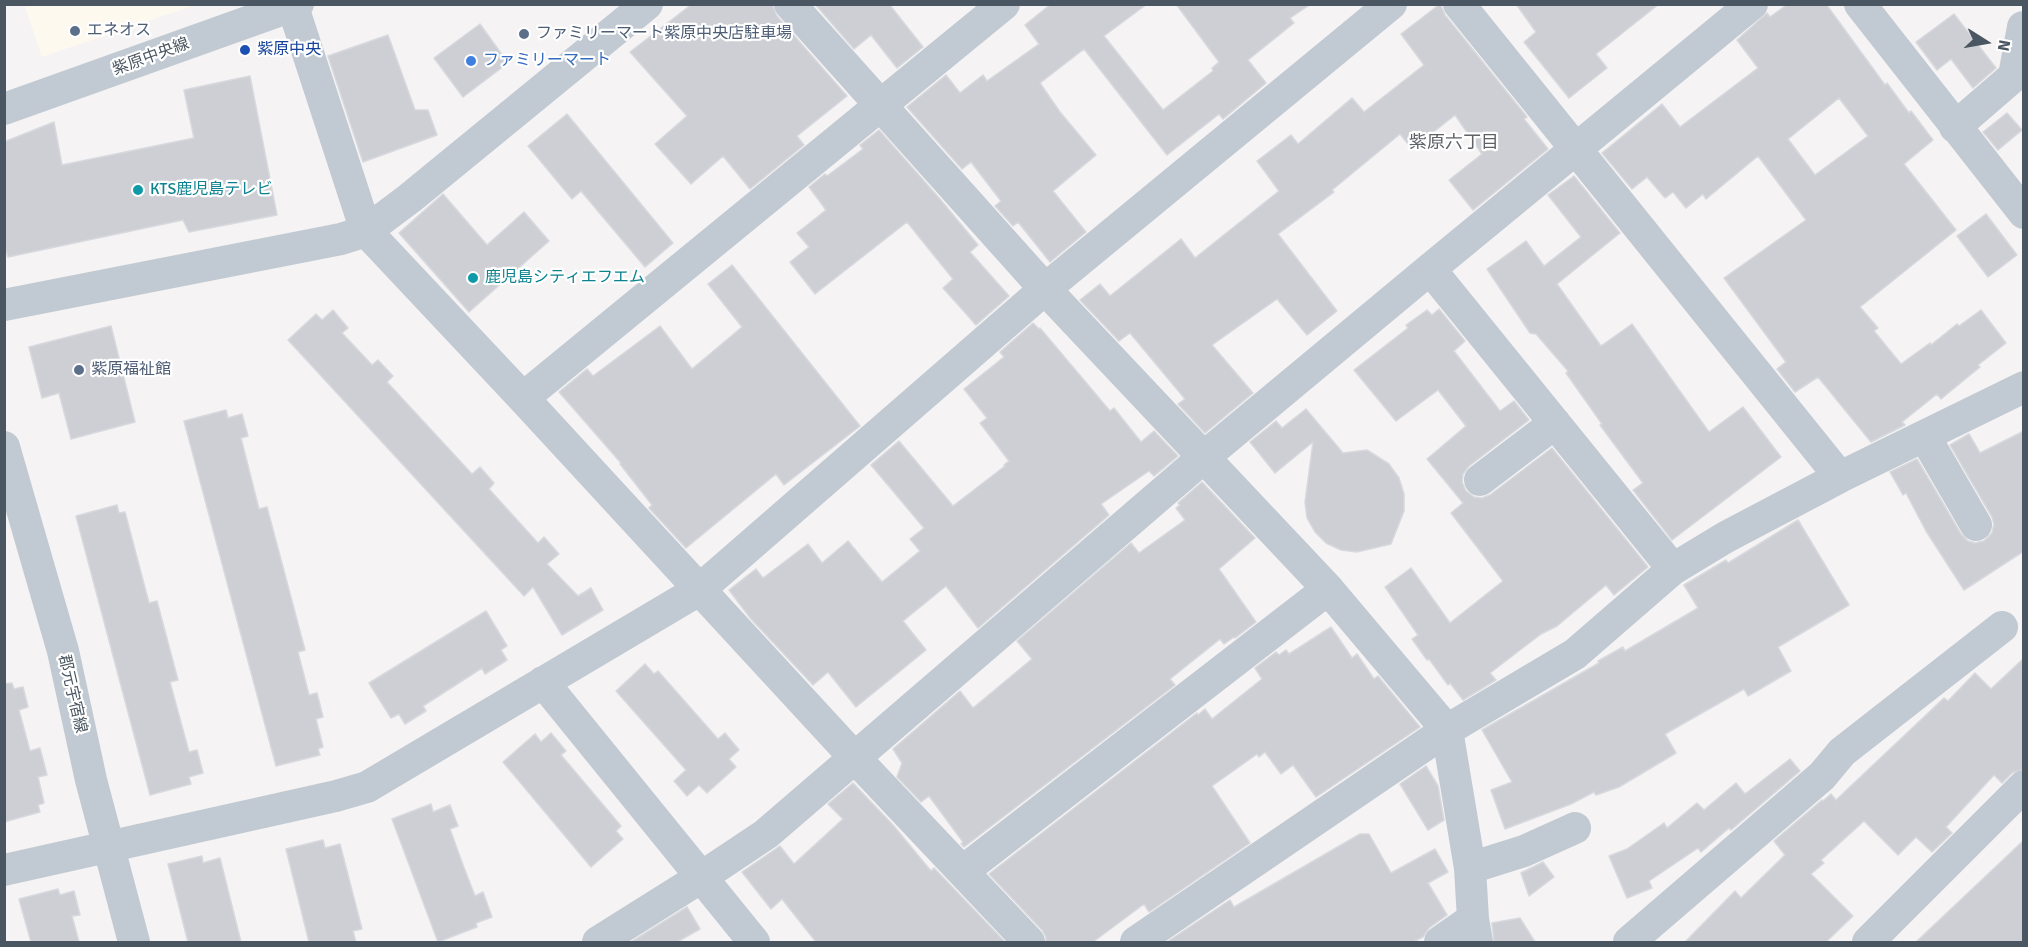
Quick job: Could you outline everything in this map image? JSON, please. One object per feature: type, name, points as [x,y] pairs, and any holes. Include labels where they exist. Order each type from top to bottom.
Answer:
[{"type":"street","points":[[4,305],[341,239],[366,231],[410,198],[648,4]]},
{"type":"street","points":[[790,4],[1046,289],[1328,589],[1447,730],[1470,868],[1475,931],[1440,942]]},
{"type":"street","points":[[523,398],[1004,4]]},
{"type":"street","points":[[4,870],[336,796],[366,787],[699,590],[1046,289],[1391,4]]},
{"type":"street","points":[[1459,4],[1840,477]]},
{"type":"street","points":[[598,942],[766,834],[1204,457],[1752,4]]},
{"type":"street","points":[[1860,4],[1954,127],[2024,213]]},
{"type":"street","points":[[294,5],[366,231],[1029,942]]},
{"type":"street","name":"紫原中央線","points":[[4,110],[294,5]]},
{"type":"street","points":[[1954,127],[2014,76],[2023,27]]},
{"type":"street","points":[[1430,269],[1673,569]]},
{"type":"street","points":[[1136,942],[1447,730],[1575,654],[1673,569],[1726,537],[1840,477],[2024,387]]},
{"type":"street","points":[[1480,480],[1555,423]]},
{"type":"street","points":[[1925,437],[1976,525]]},
{"type":"street","name":"郡元宇宿線","points":[[4,447],[63,651],[91,780],[134,942]]},
{"type":"street","points":[[963,871],[1328,589]]},
{"type":"street","points":[[1629,942],[1822,776],[1842,752],[2002,627]]},
{"type":"street","points":[[543,682],[754,942]]},
{"type":"street","points":[[1868,942],[2024,786]]},
{"type":"street","points":[[1470,868],[1524,851],[1575,828]]},
{"type":"shaded area","name":"エネオス","points":[[24,4],[195,4],[195,5],[42,57]]},
{"type":"building","points":[[692,4],[772,4],[777,16],[847,96],[797,136],[804,145],[750,189],[723,156],[691,184],[655,144],[687,116],[630,52]]},
{"type":"building","points":[[815,4],[889,4],[923,47],[897,68],[871,35],[854,49]]},
{"type":"building","points":[[1051,4],[1147,4],[1104,36],[1163,110],[1213,71],[1212,68],[1219,62],[1176,4],[1311,4],[1290,18],[1294,23],[1248,60],[1266,83],[1223,119],[1219,114],[1167,155],[1084,49],[1040,83],[1060,112],[1096,155],[1053,191],[1086,232],[1050,262],[1018,222],[1013,226],[995,206],[1001,201],[971,162],[962,169],[907,107],[946,75],[960,93],[983,75],[987,81],[1039,44],[1025,25]]},
{"type":"building","points":[[1440,4],[1445,15],[1527,117],[1524,119],[1548,149],[1473,210],[1449,180],[1482,154],[1455,115],[1412,149],[1400,134],[1332,190],[1334,192],[1278,234],[1337,311],[1307,335],[1277,299],[1212,345],[1253,393],[1205,433],[1178,404],[1185,399],[1130,333],[1119,341],[1080,300],[1100,284],[1110,296],[1181,239],[1195,258],[1279,191],[1257,161],[1291,135],[1298,144],[1352,98],[1364,112],[1424,65],[1401,34]]},
{"type":"building","points":[[1516,4],[1659,4],[1596,54],[1607,68],[1569,98],[1524,42],[1536,32]]},
{"type":"building","points":[[1788,4],[1826,4],[1885,85],[1887,83],[1933,140],[1904,164],[1956,230],[1860,307],[1878,328],[1874,331],[1901,364],[1930,343],[1931,345],[1957,324],[1959,326],[1981,310],[2006,343],[1941,399],[1937,394],[1902,422],[1905,425],[1871,442],[1818,377],[1795,392],[1777,369],[1786,362],[1724,278],[1806,220],[1758,156],[1706,199],[1703,194],[1686,208],[1673,192],[1665,198],[1647,177],[1632,189],[1602,153],[1662,104],[1680,127],[1758,68],[1737,40],[1767,13],[1770,17]],"holes":[[[1839,98],[1868,136],[1815,175],[1788,139]]]},
{"type":"building","points":[[1954,14],[1996,68],[1973,88],[1951,59],[1937,70],[1916,42]]},
{"type":"building","name":"ファミリーマート","points":[[480,24],[508,63],[463,97],[434,58]]},
{"type":"building","points":[[388,35],[415,110],[428,110],[437,135],[363,162],[328,56]]},
{"type":"building","name":"KTS鹿児島テレビ","points":[[250,76],[277,215],[189,232],[183,220],[8,257],[4,243],[4,142],[54,122],[62,165],[194,138],[184,90]]},
{"type":"building","points":[[2007,113],[2022,130],[1998,150],[1983,132]]},
{"type":"building","points":[[567,114],[673,243],[645,267],[581,191],[572,199],[528,146]]},
{"type":"building","points":[[879,130],[978,245],[970,252],[1009,296],[976,325],[943,288],[953,279],[907,222],[815,294],[790,262],[809,247],[797,233],[826,210],[809,187],[863,149],[860,145]]},
{"type":"building","points":[[1574,176],[1620,233],[1557,284],[1601,346],[1632,324],[1709,432],[1743,407],[1781,457],[1672,540],[1633,490],[1643,483],[1600,425],[1602,424],[1566,373],[1568,371],[1536,334],[1530,333],[1487,269],[1526,241],[1544,266],[1581,237],[1548,195]]},
{"type":"building","name":"鹿児島シティエフエム","points":[[443,194],[487,245],[524,212],[549,241],[469,312],[399,233]]},
{"type":"building","points":[[1986,214],[2017,255],[1988,277],[1957,236]]},
{"type":"building","points":[[732,265],[860,426],[784,485],[776,474],[686,548],[649,508],[652,505],[621,463],[559,392],[587,369],[593,376],[660,326],[692,369],[742,327],[708,284]]},
{"type":"building","points":[[1439,309],[1465,341],[1454,351],[1500,411],[1514,401],[1529,420],[1469,466],[1463,474],[1462,482],[1466,491],[1474,497],[1482,498],[1490,495],[1552,448],[1648,567],[1614,595],[1606,585],[1557,626],[1541,634],[1490,673],[1496,680],[1463,700],[1450,683],[1448,685],[1429,659],[1427,660],[1412,639],[1418,635],[1385,587],[1411,568],[1450,623],[1503,581],[1451,513],[1463,503],[1427,459],[1466,426],[1438,390],[1396,421],[1354,370],[1408,328],[1406,325],[1427,310],[1432,315]]},
{"type":"building","points":[[333,310],[348,328],[342,333],[372,365],[378,360],[393,376],[387,382],[472,474],[480,467],[494,483],[489,489],[538,543],[544,537],[559,554],[547,564],[578,596],[591,588],[603,610],[562,635],[533,587],[524,596],[288,340],[316,314],[322,320]]},
{"type":"building","points":[[1033,323],[1040,328],[1110,411],[1114,408],[1141,442],[1154,431],[1178,456],[1154,476],[1149,471],[1101,504],[1109,515],[978,628],[946,586],[903,621],[926,650],[856,707],[828,672],[813,685],[751,619],[729,590],[756,569],[763,578],[808,544],[822,563],[848,541],[882,582],[920,551],[910,539],[924,528],[871,465],[899,441],[953,506],[1005,466],[1009,461],[980,423],[987,418],[964,389],[1004,357],[1000,352]]},
{"type":"building","name":"紫原福祉館","points":[[111,326],[135,422],[71,439],[59,393],[42,398],[29,347]]},
{"type":"building","points":[[1306,409],[1343,453],[1367,450],[1389,464],[1399,478],[1404,494],[1404,511],[1391,544],[1357,552],[1341,550],[1326,543],[1315,532],[1307,518],[1305,502],[1313,442],[1275,473],[1250,442],[1276,421],[1282,428]]},
{"type":"building","points":[[226,410],[228,418],[242,414],[248,436],[241,438],[259,509],[267,507],[305,650],[298,652],[309,695],[317,693],[323,717],[316,719],[323,747],[318,749],[320,755],[276,766],[184,421]]},
{"type":"building","points":[[2024,431],[2024,551],[1964,590],[1926,531],[1906,493],[1903,495],[1890,472],[1917,459],[1961,534],[1968,541],[1975,543],[1984,541],[1992,533],[1994,524],[1992,517],[1950,445],[1969,434],[1980,453]]},
{"type":"building","points":[[1202,482],[1255,538],[1219,569],[1256,622],[1224,644],[1220,639],[1170,679],[1175,685],[964,847],[961,844],[963,842],[929,796],[921,802],[897,777],[902,763],[893,749],[960,691],[973,708],[1032,659],[1017,641],[1131,543],[1139,553],[1185,520],[1176,508],[1180,505],[1178,503]]},
{"type":"building","points":[[117,505],[119,513],[125,512],[149,603],[157,601],[178,680],[170,682],[189,752],[197,750],[203,773],[189,777],[191,784],[150,795],[76,516]]},
{"type":"building","points":[[1798,520],[1849,605],[1778,647],[1791,671],[1748,696],[1744,689],[1665,734],[1676,753],[1619,787],[1596,795],[1594,792],[1571,804],[1505,829],[1491,790],[1512,782],[1482,730],[1599,663],[1598,661],[1623,647],[1625,651],[1698,608],[1684,585],[1726,560],[1728,563]]},
{"type":"building","points":[[486,611],[507,646],[501,650],[507,660],[485,674],[482,668],[423,706],[426,711],[405,724],[399,714],[391,718],[369,683]]},
{"type":"building","points":[[1331,627],[1352,658],[1357,654],[1374,679],[1378,676],[1420,727],[1316,797],[1293,765],[1281,774],[1265,752],[1259,757],[1257,754],[1212,786],[1250,843],[1149,912],[1144,904],[1093,942],[1046,942],[1042,930],[989,874],[1197,713],[1198,715],[1205,709],[1212,719],[1262,679],[1255,668],[1276,652],[1279,655],[1286,650],[1289,654]]},
{"type":"building","points":[[2024,658],[2024,769],[2012,773],[2002,783],[1994,775],[1946,827],[1952,833],[1932,852],[1916,837],[1898,855],[1864,821],[1821,860],[1824,863],[1811,874],[1853,916],[1826,942],[1685,942],[1735,891],[1741,898],[1785,855],[1774,841],[1822,800],[1831,794],[1836,800],[1944,698],[1948,701],[1975,673],[1991,689]]},
{"type":"building","points":[[645,664],[654,674],[658,671],[718,739],[725,733],[739,750],[729,759],[736,767],[707,793],[699,785],[687,796],[674,781],[686,770],[616,691]]},
{"type":"building","points":[[12,683],[14,689],[23,687],[28,707],[19,710],[30,751],[40,748],[47,775],[38,777],[44,803],[38,805],[40,812],[4,822],[4,684]]},
{"type":"building","points":[[551,733],[566,751],[561,755],[621,826],[616,831],[623,839],[591,867],[503,762],[535,734],[541,742]]},
{"type":"building","points":[[1790,759],[1800,771],[1731,830],[1729,828],[1701,852],[1698,848],[1649,881],[1652,888],[1627,898],[1609,856],[1627,849],[1664,823],[1667,828],[1697,803],[1704,810],[1736,783],[1745,794]]},
{"type":"building","points":[[1426,766],[1438,786],[1444,820],[1428,830],[1400,784]]},
{"type":"building","points":[[853,783],[893,825],[931,871],[934,868],[1005,942],[816,942],[782,899],[771,909],[742,872],[780,846],[794,864],[843,819],[828,804]]},
{"type":"building","points":[[431,804],[433,812],[450,805],[458,826],[450,829],[463,865],[475,896],[483,892],[492,917],[476,923],[477,927],[438,942],[392,819]]},
{"type":"building","points":[[1360,834],[1369,834],[1391,873],[1435,849],[1448,872],[1428,883],[1447,915],[1429,928],[1423,937],[1413,942],[1167,942],[1230,900],[1234,907]]},
{"type":"building","points":[[323,840],[325,848],[340,844],[362,929],[353,931],[356,942],[309,942],[286,849]]},
{"type":"building","points":[[2024,840],[2024,942],[1916,942]]},
{"type":"building","points":[[202,856],[203,863],[220,858],[241,942],[188,942],[168,864]]},
{"type":"building","points":[[1543,862],[1554,877],[1529,896],[1521,873]]},
{"type":"building","points":[[58,889],[60,895],[74,891],[80,915],[72,916],[79,942],[31,942],[19,899]]},
{"type":"building","points":[[687,907],[700,929],[677,942],[631,942]]},
{"type":"building","points":[[1520,918],[1535,942],[1494,942],[1492,923]]},
{"type":"place","name":"エネオス","points":[[75,31]]},
{"type":"place","name":"ファミリーマート紫原中央店駐車場","points":[[524,34]]},
{"type":"place","name":"紫原中央","points":[[245,50]]},
{"type":"place","name":"ファミリーマート","points":[[471,61]]},
{"type":"place","name":"KTS鹿児島テレビ","points":[[138,190]]},
{"type":"place","name":"鹿児島シティエフエム","points":[[473,278]]},
{"type":"place","name":"紫原福祉館","points":[[79,370]]},
{"type":"district","name":"紫原六丁目","points":[[1454,143]]}]
